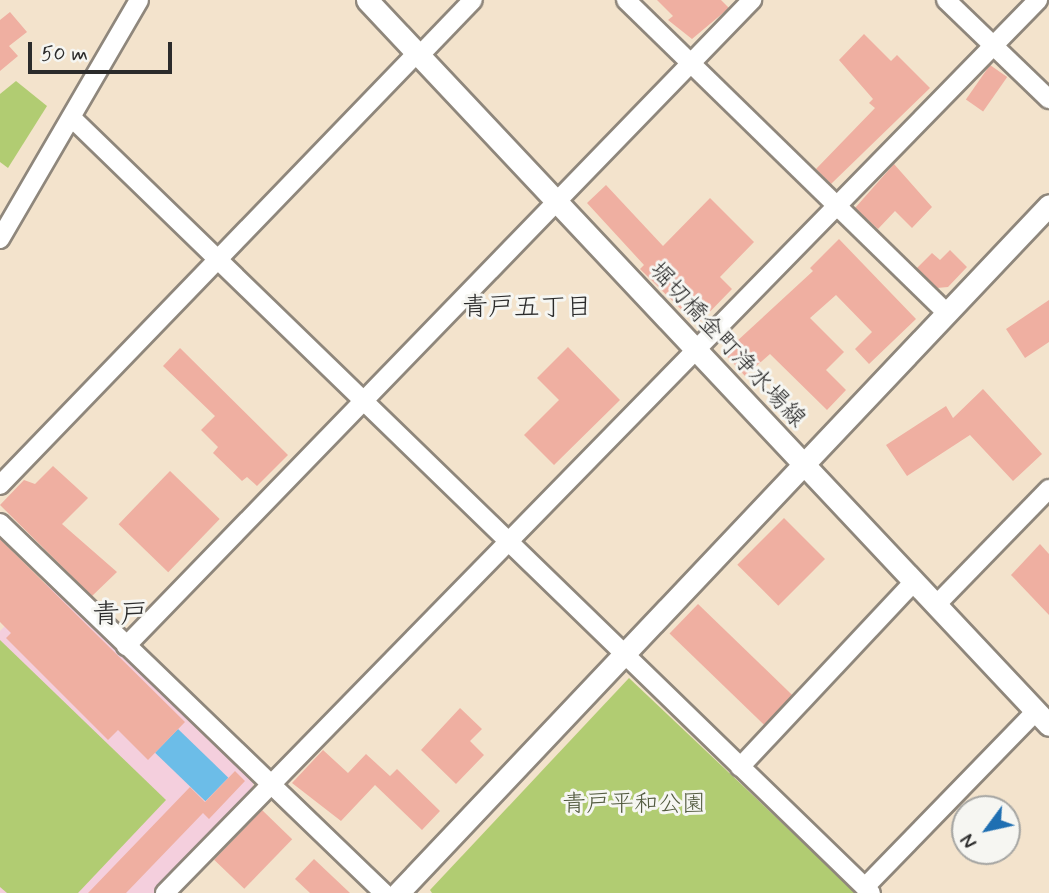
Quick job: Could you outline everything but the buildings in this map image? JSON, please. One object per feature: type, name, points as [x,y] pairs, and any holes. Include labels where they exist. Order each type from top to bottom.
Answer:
[{"type":"street","points":[[0,239],[139,0]]},
{"type":"street","name":"堀切橋金町浄水場線","points":[[367,0],[1042,718]]},
{"type":"street","points":[[0,485],[473,0]]},
{"type":"street","points":[[626,0],[947,313]]},
{"type":"street","points":[[126,646],[752,0]]},
{"type":"street","points":[[946,0],[1049,99]]},
{"type":"street","points":[[165,893],[992,44],[1038,0]]},
{"type":"street","points":[[72,118],[868,890],[1042,718]]},
{"type":"street","points":[[0,523],[271,785],[396,893],[625,655],[1049,205]]},
{"type":"street","points":[[936,605],[1049,489]]},
{"type":"street","points":[[740,766],[914,582]]},
{"type":"shaded area","points":[[50,580],[254,778],[252,791],[154,893],[0,893],[0,631]]},
{"type":"green space","points":[[16,81],[47,106],[8,168],[0,162],[0,94]]},
{"type":"green space","points":[[0,640],[166,800],[78,893],[7,893],[0,887]]},
{"type":"green space","name":"青戸平和公園","points":[[629,678],[856,893],[432,893],[430,890]]},
{"type":"water","points":[[178,729],[228,778],[205,801],[155,753]]},
{"type":"district","name":"青戸五丁目","points":[[527,309]]},
{"type":"district","name":"青戸","points":[[120,616]]}]
